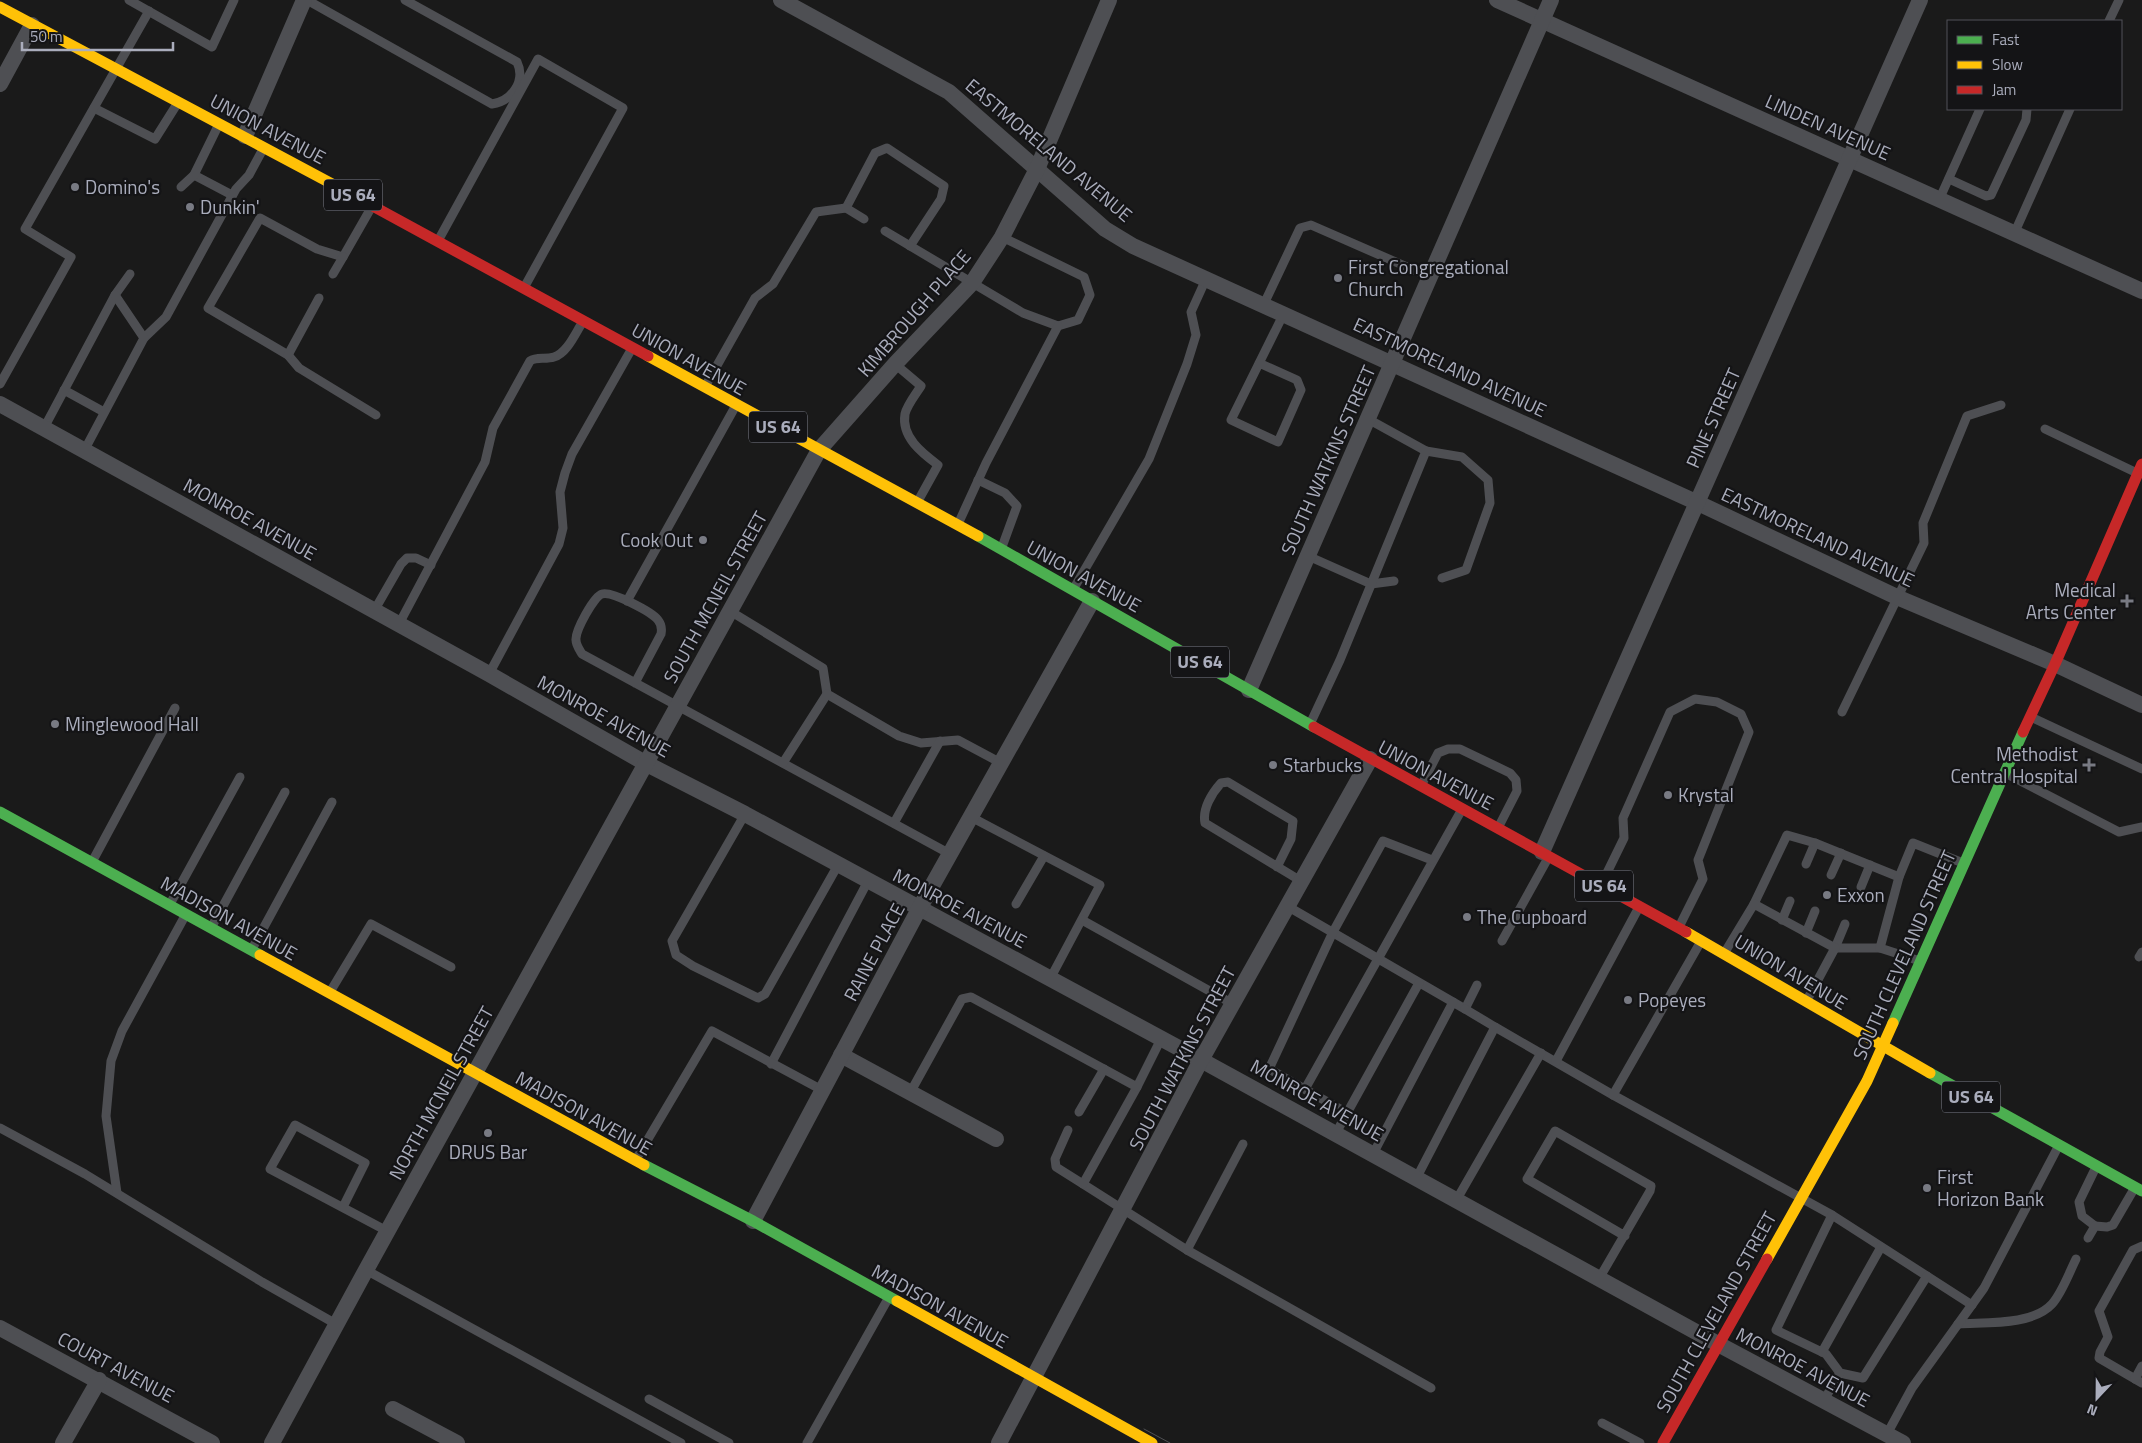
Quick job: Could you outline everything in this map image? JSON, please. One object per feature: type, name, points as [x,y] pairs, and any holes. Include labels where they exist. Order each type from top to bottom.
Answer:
[{"type":"main road","name":"UNION AVENUE","points":[[0,7],[14,10],[32,25],[264,146],[917,504],[958,524],[1370,759],[1601,884],[2138,1189]]},
{"type":"main road","name":"SOUTH CLEVELAND STREET","points":[[1663,1443],[1867,1081],[2140,468]]},
{"type":"main road","name":"MADISON AVENUE","points":[[0,812],[635,1161],[753,1221],[1137,1439],[1152,1443]]},
{"type":"street","points":[[245,136],[306,0]]},
{"type":"street","name":"EASTMORELAND AVENUE","points":[[782,0],[949,92],[1105,229],[1133,246],[1393,362],[1899,598],[2054,664],[2142,705]]},
{"type":"street","name":"KIMBROUGH PLACE","points":[[819,450],[895,364],[972,283],[1002,237],[1037,169],[1109,0]]},
{"type":"street","name":"LINDEN AVENUE","points":[[1497,0],[2142,291]]},
{"type":"street","name":"SOUTH WATKINS STREET","points":[[1249,690],[1552,0]]},
{"type":"street","name":"PINE STREET","points":[[1546,854],[1848,158],[1920,0]]},
{"type":"street","points":[[0,84],[32,25]]},
{"type":"street","name":"MONROE AVENUE","points":[[0,404],[489,674],[645,763],[746,814],[868,882],[1417,1177],[1718,1344],[1903,1443]]},
{"type":"street","name":"SOUTH MCNEIL STREET","points":[[645,763],[819,450]]},
{"type":"street","name":"RAINE PLACE","points":[[753,1221],[919,909],[1092,600]]},
{"type":"street","name":"SOUTH WATKINS STREET","points":[[999,1443],[1124,1210],[1201,1060],[1370,759]]},
{"type":"street","name":"NORTH MCNEIL STREET","points":[[272,1443],[645,763]]},
{"type":"street","points":[[841,1055],[996,1139]]},
{"type":"street","name":"COURT AVENUE","points":[[0,1328],[212,1443]]},
{"type":"street","points":[[63,1443],[99,1380]]},
{"type":"street","points":[[393,1409],[457,1443]]},
{"type":"lane","points":[[130,0],[212,47],[234,0]]},
{"type":"lane","points":[[306,0],[492,104],[502,103],[509,99],[521,79],[521,70],[517,62],[405,0]]},
{"type":"lane","points":[[2109,20],[2119,0]]},
{"type":"lane","points":[[0,384],[71,257],[25,229],[149,11]]},
{"type":"lane","points":[[438,241],[538,59],[623,108],[524,288]]},
{"type":"lane","points":[[94,108],[155,139],[178,101]]},
{"type":"lane","points":[[1939,200],[1980,110]]},
{"type":"lane","points":[[1948,179],[1986,196],[1990,195],[2026,120],[2027,110]]},
{"type":"lane","points":[[2014,234],[2070,110]]},
{"type":"lane","points":[[181,187],[194,175],[220,123]]},
{"type":"lane","points":[[84,451],[144,338],[166,317],[232,195],[248,176],[264,146]]},
{"type":"lane","points":[[846,208],[875,153],[887,148],[944,186],[940,200],[910,246]]},
{"type":"lane","points":[[194,175],[232,195]]},
{"type":"lane","points":[[333,274],[372,206]]},
{"type":"lane","points":[[705,387],[755,298],[773,284],[816,212],[846,208],[864,219]]},
{"type":"lane","points":[[343,257],[317,249],[260,218],[208,308],[288,355],[299,368],[376,415]]},
{"type":"lane","points":[[1264,304],[1300,228],[1311,225],[1430,277]]},
{"type":"lane","points":[[885,231],[1023,312],[1058,326],[1078,320],[1090,295],[1084,277],[1002,237]]},
{"type":"lane","points":[[44,428],[115,295],[130,274]]},
{"type":"lane","points":[[1073,590],[1149,460],[1187,364],[1196,335],[1191,312],[1206,279]]},
{"type":"lane","points":[[115,295],[144,338]]},
{"type":"lane","points":[[288,355],[319,298]]},
{"type":"lane","points":[[1259,363],[1297,380],[1301,390],[1278,442],[1231,420],[1259,363],[1284,313]]},
{"type":"lane","points":[[399,624],[485,462],[494,428],[530,361],[535,358],[554,357],[563,352],[583,321]]},
{"type":"lane","points":[[958,524],[978,480],[1058,326]]},
{"type":"lane","points":[[489,674],[559,544],[563,528],[560,492],[572,454],[632,348]]},
{"type":"lane","points":[[895,364],[921,386],[905,413],[906,431],[920,452],[938,465],[917,504]]},
{"type":"lane","points":[[64,390],[104,412]]},
{"type":"lane","points":[[627,601],[736,404]]},
{"type":"lane","points":[[1842,712],[1899,598],[1924,543],[1923,523],[1967,416],[2001,405]]},
{"type":"lane","points":[[1368,419],[1404,437],[1426,451],[1462,457],[1488,480],[1490,503],[1466,570],[1442,578]]},
{"type":"lane","points":[[2045,429],[2140,468]]},
{"type":"lane","points":[[1309,724],[1340,660],[1426,451]]},
{"type":"lane","points":[[978,480],[1005,493],[1018,506],[1001,549]]},
{"type":"lane","points":[[1308,556],[1371,584],[1394,581]]},
{"type":"lane","points":[[374,611],[401,564],[407,558],[416,558],[431,565]]},
{"type":"lane","points":[[635,682],[661,634],[662,626],[658,619],[627,601],[609,593],[601,594],[595,599],[575,639],[582,654],[950,854]]},
{"type":"lane","points":[[730,611],[823,668],[827,694],[783,764]]},
{"type":"lane","points":[[827,694],[899,736],[921,743],[958,740],[1001,763]]},
{"type":"lane","points":[[1601,884],[1624,838],[1622,818],[1670,712],[1696,699],[1717,702],[1741,714],[1749,732],[1698,860],[1703,879],[1679,928]]},
{"type":"lane","points":[[92,863],[175,708]]},
{"type":"lane","points":[[2029,717],[2142,768]]},
{"type":"lane","points":[[894,823],[940,741]]},
{"type":"lane","points":[[1421,787],[1438,754],[1448,749],[1460,749],[1510,773],[1516,780],[1517,791],[1498,828]]},
{"type":"lane","points":[[2004,772],[2119,832],[2142,827]]},
{"type":"lane","points":[[169,905],[240,777]]},
{"type":"lane","points":[[1277,867],[1291,838],[1293,821],[1228,782],[1221,783],[1210,798],[1203,816],[1205,823],[1277,867],[1301,881]]},
{"type":"lane","points":[[211,928],[285,792]]},
{"type":"lane","points":[[252,950],[332,802]]},
{"type":"lane","points":[[1305,1089],[1462,809]]},
{"type":"lane","points":[[746,814],[672,941],[676,955],[693,966],[758,998],[765,994],[838,865]]},
{"type":"lane","points":[[971,817],[1100,886],[1050,979]]},
{"type":"lane","points":[[1724,953],[1754,904],[1787,834],[1815,843],[1900,877]]},
{"type":"lane","points":[[1347,1113],[1269,1070],[1333,932],[1383,841],[1432,860]]},
{"type":"lane","points":[[1806,864],[1815,843]]},
{"type":"lane","points":[[1880,948],[1900,877],[1914,843],[1964,863]]},
{"type":"lane","points":[[1831,875],[1841,853]]},
{"type":"lane","points":[[1502,941],[1546,854]]},
{"type":"lane","points":[[1016,904],[1044,856]]},
{"type":"lane","points":[[1861,887],[1870,865]]},
{"type":"lane","points":[[772,1064],[868,882]]},
{"type":"lane","points":[[1782,920],[1790,900]]},
{"type":"lane","points":[[1754,904],[1835,948],[1880,948],[1921,961]]},
{"type":"lane","points":[[1288,906],[1613,1095],[1832,1215],[1972,1305]]},
{"type":"lane","points":[[1556,1061],[1640,906]]},
{"type":"lane","points":[[1806,933],[1815,911]]},
{"type":"lane","points":[[117,1193],[106,1116],[111,1061],[122,1031],[186,914]]},
{"type":"lane","points":[[1082,920],[1233,1004]]},
{"type":"lane","points":[[330,992],[371,924],[451,967]]},
{"type":"lane","points":[[1806,1002],[1835,948],[1845,924]]},
{"type":"lane","points":[[1613,1095],[1701,940]]},
{"type":"lane","points":[[1336,1134],[1419,983]]},
{"type":"lane","points":[[1465,1009],[1477,985]]},
{"type":"lane","points":[[910,1093],[962,999],[971,997],[1137,1087]]},
{"type":"lane","points":[[1373,1154],[1454,1002]]},
{"type":"lane","points":[[1417,1177],[1495,1027]]},
{"type":"lane","points":[[635,1161],[712,1031],[822,1090]]},
{"type":"lane","points":[[1083,1184],[1162,1039]]},
{"type":"lane","points":[[1457,1199],[1542,1053]]},
{"type":"lane","points":[[1079,1112],[1104,1069]]},
{"type":"lane","points":[[343,1207],[365,1163],[295,1125],[270,1169],[387,1231]]},
{"type":"lane","points":[[0,1128],[86,1174],[262,1282],[336,1324]]},
{"type":"lane","points":[[1068,1130],[1055,1159],[1056,1166],[1187,1250],[1431,1388]]},
{"type":"lane","points":[[1600,1277],[1625,1236],[1650,1192],[1651,1186],[1555,1131],[1527,1179],[1625,1236]]},
{"type":"lane","points":[[1187,1250],[1243,1144]]},
{"type":"lane","points":[[1887,1434],[1912,1388],[1984,1288],[2059,1145]]},
{"type":"lane","points":[[2096,1166],[2079,1202],[2082,1216],[2095,1226],[2107,1227],[2113,1225],[2138,1189]]},
{"type":"lane","points":[[1832,1215],[1776,1330],[1826,1354],[1840,1373],[1863,1378],[1926,1276]]},
{"type":"lane","points":[[2088,1238],[2095,1226]]},
{"type":"lane","points":[[1822,1352],[1881,1246]]},
{"type":"lane","points":[[2138,1248],[2099,1311],[2108,1337],[2099,1358],[2138,1381],[2142,1366]]},
{"type":"lane","points":[[1958,1324],[2019,1320],[2042,1314],[2054,1303],[2076,1259]]},
{"type":"lane","points":[[366,1270],[681,1443]]},
{"type":"lane","points":[[807,1443],[889,1297]]},
{"type":"lane","points":[[1824,1400],[1840,1373]]},
{"type":"lane","points":[[649,1399],[729,1443]]},
{"type":"lane","points":[[1602,1423],[1640,1443]]},
{"type":"tram line","points":[[1144,1429],[1170,1443]]},
{"type":"traffic: fast","points":[[978,536],[1314,727]]},
{"type":"traffic: fast","points":[[1893,1023],[2023,732]]},
{"type":"traffic: fast","points":[[0,812],[260,955]]},
{"type":"traffic: fast","points":[[1930,1073],[2142,1191]]},
{"type":"traffic: fast","points":[[644,1165],[753,1221],[897,1301]]},
{"type":"traffic: slow","points":[[0,7],[336,186]]},
{"type":"traffic: slow","points":[[648,356],[978,536]]},
{"type":"traffic: slow","points":[[1686,932],[1930,1073]]},
{"type":"traffic: slow","points":[[260,955],[644,1165]]},
{"type":"traffic: slow","points":[[1767,1259],[1867,1081],[1893,1023]]},
{"type":"traffic: slow","points":[[897,1301],[1152,1443]]},
{"type":"traffic: jam","points":[[336,186],[648,356]]},
{"type":"traffic: jam","points":[[2023,732],[2055,664],[2142,464]]},
{"type":"traffic: jam","points":[[1314,727],[1686,932]]},
{"type":"traffic: jam","points":[[1663,1443],[1767,1259]]},
{"type":"place","name":"Domino's","points":[[75,187]]},
{"type":"place","name":"Dunkin'","points":[[190,207]]},
{"type":"place","name":"First Congregational Church","points":[[1338,278]]},
{"type":"place","name":"Cook Out","points":[[703,540]]},
{"type":"place","name":"Medical Arts Center","points":[[2127,601]]},
{"type":"place","name":"Minglewood Hall","points":[[55,724]]},
{"type":"place","name":"Starbucks","points":[[1273,765]]},
{"type":"place","name":"Methodist Central Hospital","points":[[2089,765]]},
{"type":"place","name":"Krystal","points":[[1668,795]]},
{"type":"place","name":"Exxon","points":[[1827,895]]},
{"type":"place","name":"The Cupboard","points":[[1467,917]]},
{"type":"place","name":"Popeyes","points":[[1628,1000]]},
{"type":"place","name":"DRUS Bar","points":[[488,1133]]},
{"type":"place","name":"First Horizon Bank","points":[[1927,1188]]}]
